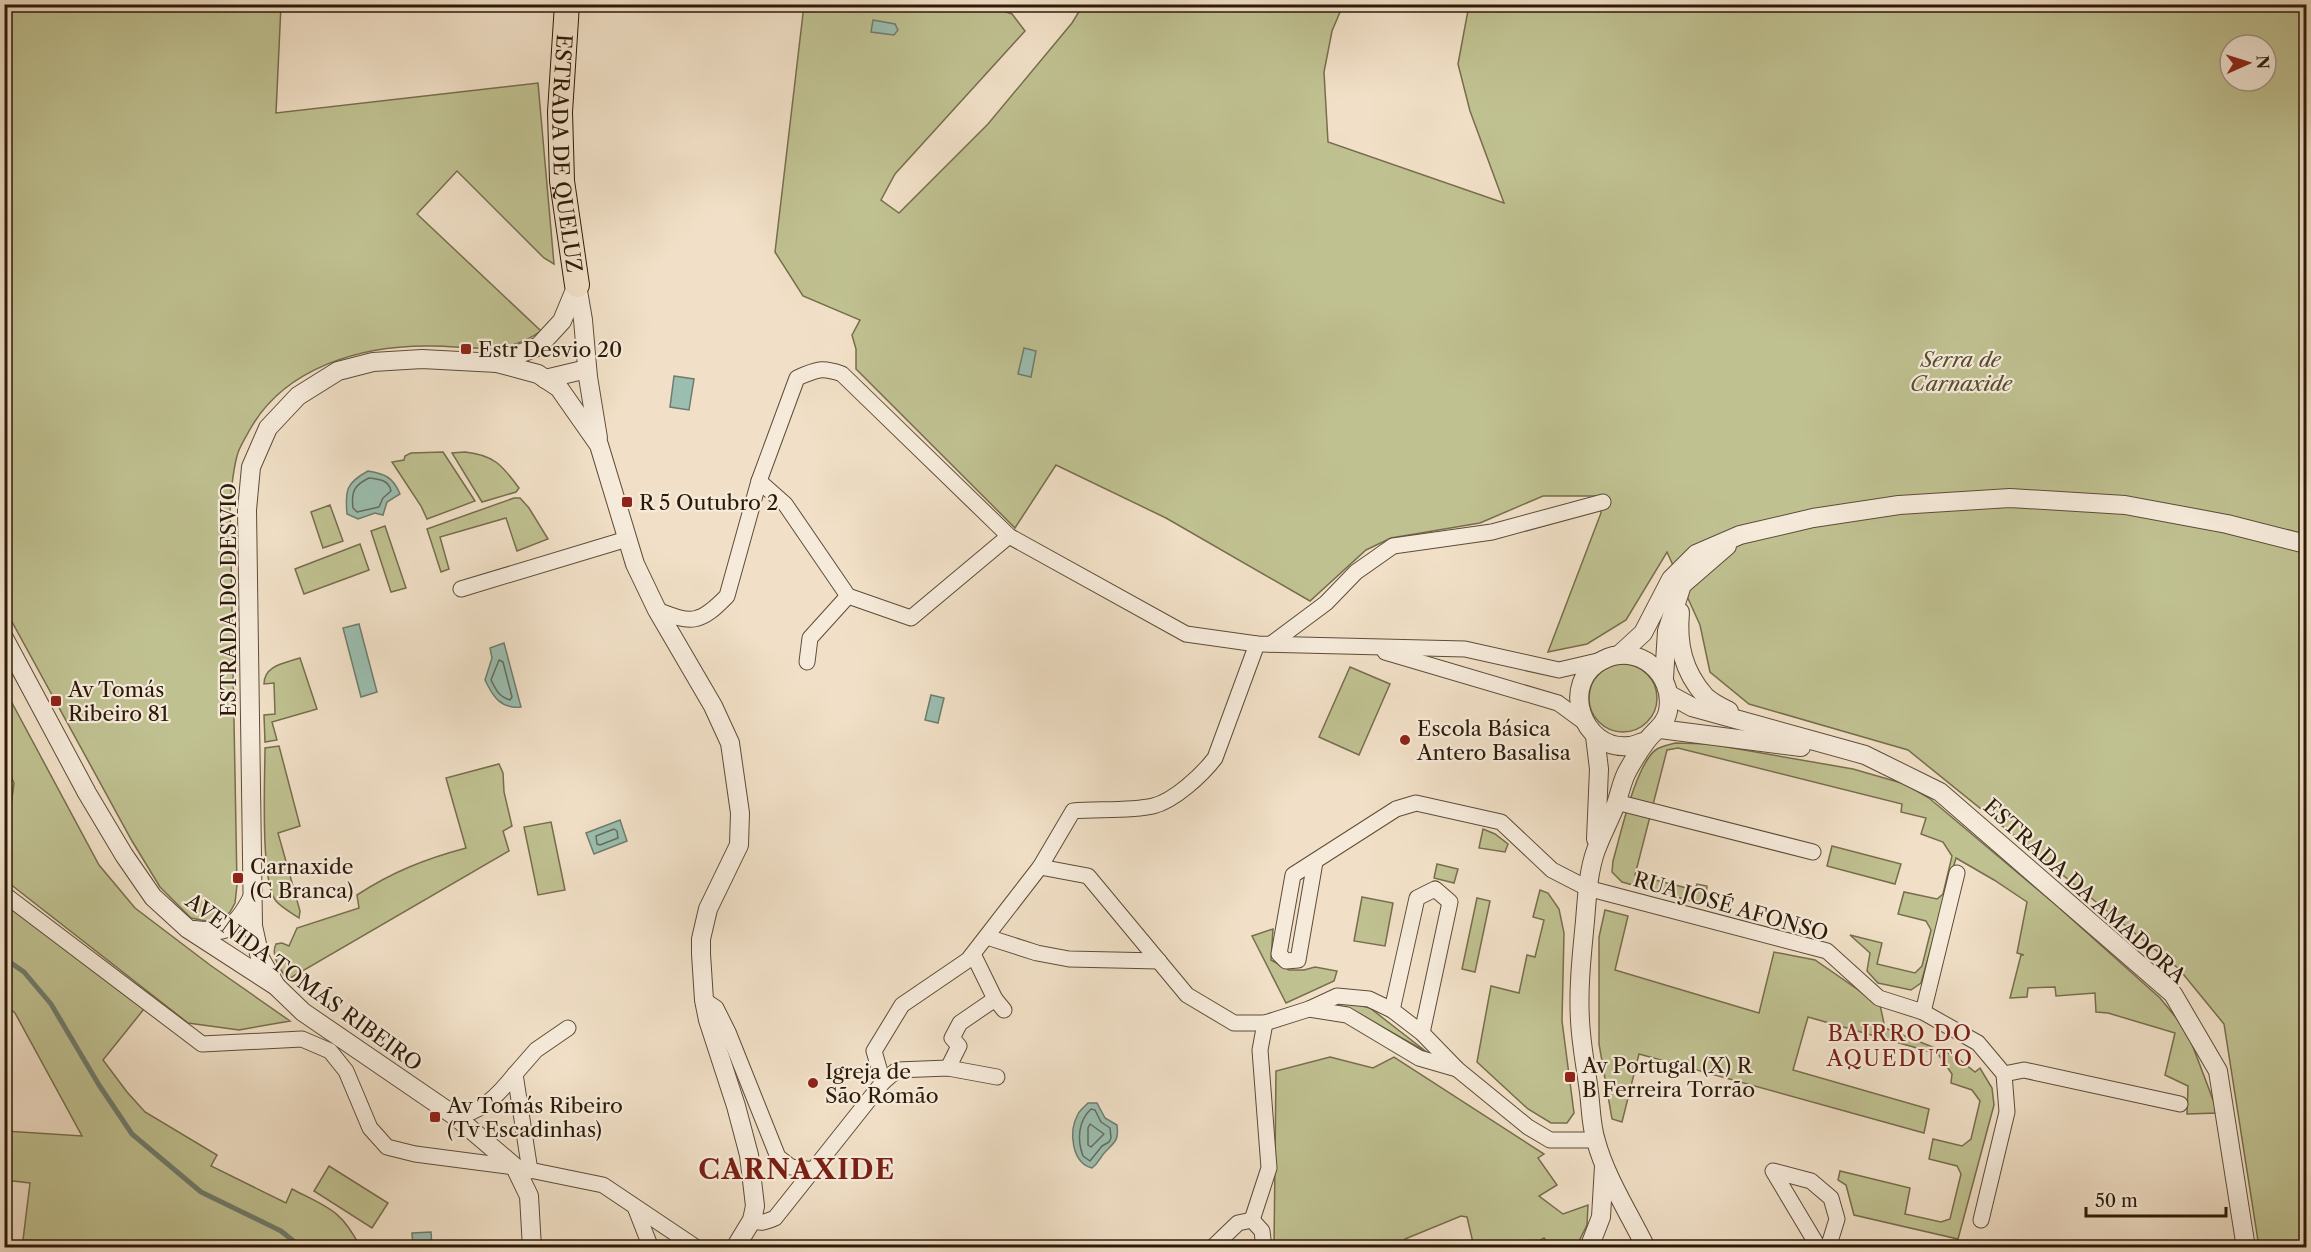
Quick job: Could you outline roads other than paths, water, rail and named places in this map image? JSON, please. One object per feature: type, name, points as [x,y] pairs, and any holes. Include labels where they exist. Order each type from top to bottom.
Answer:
[{"type":"main road","name":"ESTRADA DE QUELUZ","points":[[567,4],[560,112],[562,181],[577,285]]},
{"type":"street","name":"ESTRADA DO DESVIO","points":[[276,986],[260,957],[253,926],[247,510],[251,467],[268,428],[298,396],[338,371],[374,362],[422,359],[497,363],[539,346],[562,321],[577,285]]},
{"type":"street","name":"ESTRADA DE QUELUZ","points":[[577,285],[599,445]]},
{"type":"street","points":[[497,363],[538,374],[559,388],[599,445],[635,564],[657,610],[718,716],[730,743],[740,813],[739,845],[708,909],[701,939],[704,1000],[708,1020],[736,1106],[749,1155],[755,1206],[752,1220],[735,1248]]},
{"type":"street","points":[[657,610],[681,620],[700,618],[727,597],[759,482],[797,378],[815,370],[827,368],[842,374],[1009,536],[1186,634],[1264,644],[1465,649],[1559,670],[1610,657],[1636,656],[1653,664],[1667,687]]},
{"type":"street","points":[[545,379],[587,369]]},
{"type":"street","points":[[759,482],[785,504],[848,596],[911,618],[1009,536]]},
{"type":"street","points":[[1596,851],[1599,769],[1589,729],[1578,705],[1580,687],[1588,671],[1642,633],[1671,579],[1696,554],[1740,535],[1813,518],[1899,504],[2010,498],[2125,505],[2228,524],[2307,544]]},
{"type":"street","points":[[883,1082],[874,1051],[902,1005],[968,960],[1040,867],[1073,811],[1151,807],[1164,802],[1205,772],[1215,758],[1264,644],[1326,603],[1356,572],[1393,546],[1492,532],[1603,502]]},
{"type":"street","points":[[1646,1248],[1604,1164],[1595,1140],[1580,1020],[1587,888],[1596,851],[1627,772],[1668,713],[1667,631],[1682,585],[1740,535]]},
{"type":"street","points":[[461,589],[627,539]]},
{"type":"street","points":[[1682,585],[1678,628],[1684,665],[1706,697],[1746,722]]},
{"type":"street","points":[[807,662],[810,639],[848,596]]},
{"type":"street","name":"AVENIDA TOMÁS RIBEIRO","points":[[4,638],[87,793],[124,855],[153,897],[188,929],[276,986],[303,1012],[455,1116],[523,1169],[529,1196],[532,1248]]},
{"type":"street","points":[[1359,645],[1558,703],[1611,745],[1629,746],[1653,735]]},
{"type":"street","name":"ESTRADA DA AMADORA","points":[[1667,687],[1692,707],[1865,755],[1940,792],[2172,994],[2218,1071],[2246,1248]]},
{"type":"street","name":"ESTRADA DA AMADORA","points":[[1653,735],[1865,755]]},
{"type":"street","points":[[1616,802],[1813,852]]},
{"type":"street","name":"RUA JOSÉ AFONSO","points":[[1315,862],[1298,960],[1286,962],[1279,954],[1293,875],[1396,809],[1416,803],[1501,822],[1552,870],[1587,888],[1827,951],[1879,998],[1923,1012],[1978,1043],[2004,1074]]},
{"type":"street","points":[[1040,867],[1088,876],[1186,995],[1234,1023],[1264,1023],[1309,1009],[1337,996],[1369,999],[1392,1010],[1422,1033],[1457,1069],[1528,1127],[1550,1140],[1595,1140]]},
{"type":"street","points":[[1923,1012],[1957,873]]},
{"type":"street","points":[[1392,1010],[1417,898],[1435,889],[1450,902],[1422,1033]]},
{"type":"street","name":"ESTRADA DO DESVIO","points":[[188,929],[216,933],[241,919],[254,893]]},
{"type":"street","points":[[4,894],[202,1044],[302,1039],[330,1051],[346,1071],[370,1128],[387,1147],[415,1154],[523,1169],[603,1185],[697,1248]]},
{"type":"street","points":[[987,937],[1037,953],[1069,958],[1159,961]]},
{"type":"street","points":[[948,1068],[958,1046],[952,1038],[960,1023],[1000,1005],[973,954]]},
{"type":"street","points":[[704,1000],[716,1008],[728,1032],[778,1156],[791,1167],[813,1170]]},
{"type":"street","points":[[1309,1009],[1347,1015],[1419,1058],[1457,1069]]},
{"type":"street","points":[[1252,1220],[1269,1168],[1260,1050],[1264,1023]]},
{"type":"street","points":[[455,1116],[469,1115],[499,1094],[536,1050],[568,1028]]},
{"type":"street","points":[[752,1220],[757,1223],[775,1218],[883,1082],[897,1070],[948,1068],[997,1077]]},
{"type":"street","points":[[1981,1220],[2007,1112],[2004,1074],[2024,1070],[2180,1104]]},
{"type":"street","points":[[515,1074],[523,1169]]},
{"type":"street","points":[[1589,1248],[1601,1217],[1604,1164]]},
{"type":"street","points":[[1819,1248],[1773,1171],[1811,1182],[1831,1198],[1837,1219],[1828,1248]]},
{"type":"street","points":[[635,1208],[651,1248]]},
{"type":"street","points":[[1212,1248],[1239,1223],[1252,1220]]},
{"type":"street","points":[[1252,1220],[1262,1231],[1263,1248]]},
{"type":"water","points":[[873,20],[895,24],[898,30],[894,35],[871,32]]},
{"type":"water","points":[[1024,348],[1036,351],[1031,377],[1018,374]]},
{"type":"water","points":[[674,376],[694,379],[689,410],[670,407]]},
{"type":"water","points":[[368,471],[388,477],[400,494],[387,502],[383,515],[375,513],[358,519],[347,514],[348,488],[355,479]]},
{"type":"water","points":[[359,624],[377,692],[361,697],[343,628]]},
{"type":"water","points":[[504,643],[521,707],[508,706],[498,701],[485,680],[492,658],[490,648]]},
{"type":"water","points":[[931,695],[944,698],[938,723],[925,720]]},
{"type":"water","points":[[620,820],[627,841],[594,854],[586,833]]},
{"type":"water","points":[[1088,1103],[1097,1103],[1105,1118],[1117,1125],[1117,1137],[1114,1143],[1092,1168],[1080,1160],[1073,1138],[1073,1129],[1078,1114]]},
{"type":"water","points":[[431,1232],[432,1247],[413,1247],[412,1233]]},
{"type":"waterway","points":[[4,958],[24,972],[51,1004],[99,1085],[132,1134],[201,1192],[281,1231],[302,1248]]},
{"type":"place","name":"Estr Desvio 20","points":[[466,349]]},
{"type":"place","name":"R 5 Outubro 2","points":[[627,502]]},
{"type":"place","name":"Av Tomás Ribeiro 81","points":[[56,701]]},
{"type":"place","name":"Escola Básica Antero Basalisa","points":[[1405,740]]},
{"type":"place","name":"Carnaxide (C Branca)","points":[[238,878]]},
{"type":"place","name":"Av Portugal (X) R B Ferreira Torrão","points":[[1570,1077]]},
{"type":"place","name":"Igreja de São Romão","points":[[813,1083]]},
{"type":"place","name":"Av Tomás Ribeiro (Tv Escadinhas)","points":[[435,1117]]},
{"type":"district","name":"BAIRRO DO AQUEDUTO","points":[[1900,1046]]},
{"type":"district","name":"CARNAXIDE","points":[[797,1169]]},
{"type":"park label","name":"Serra de Carnaxide","points":[[1961,371]]}]
